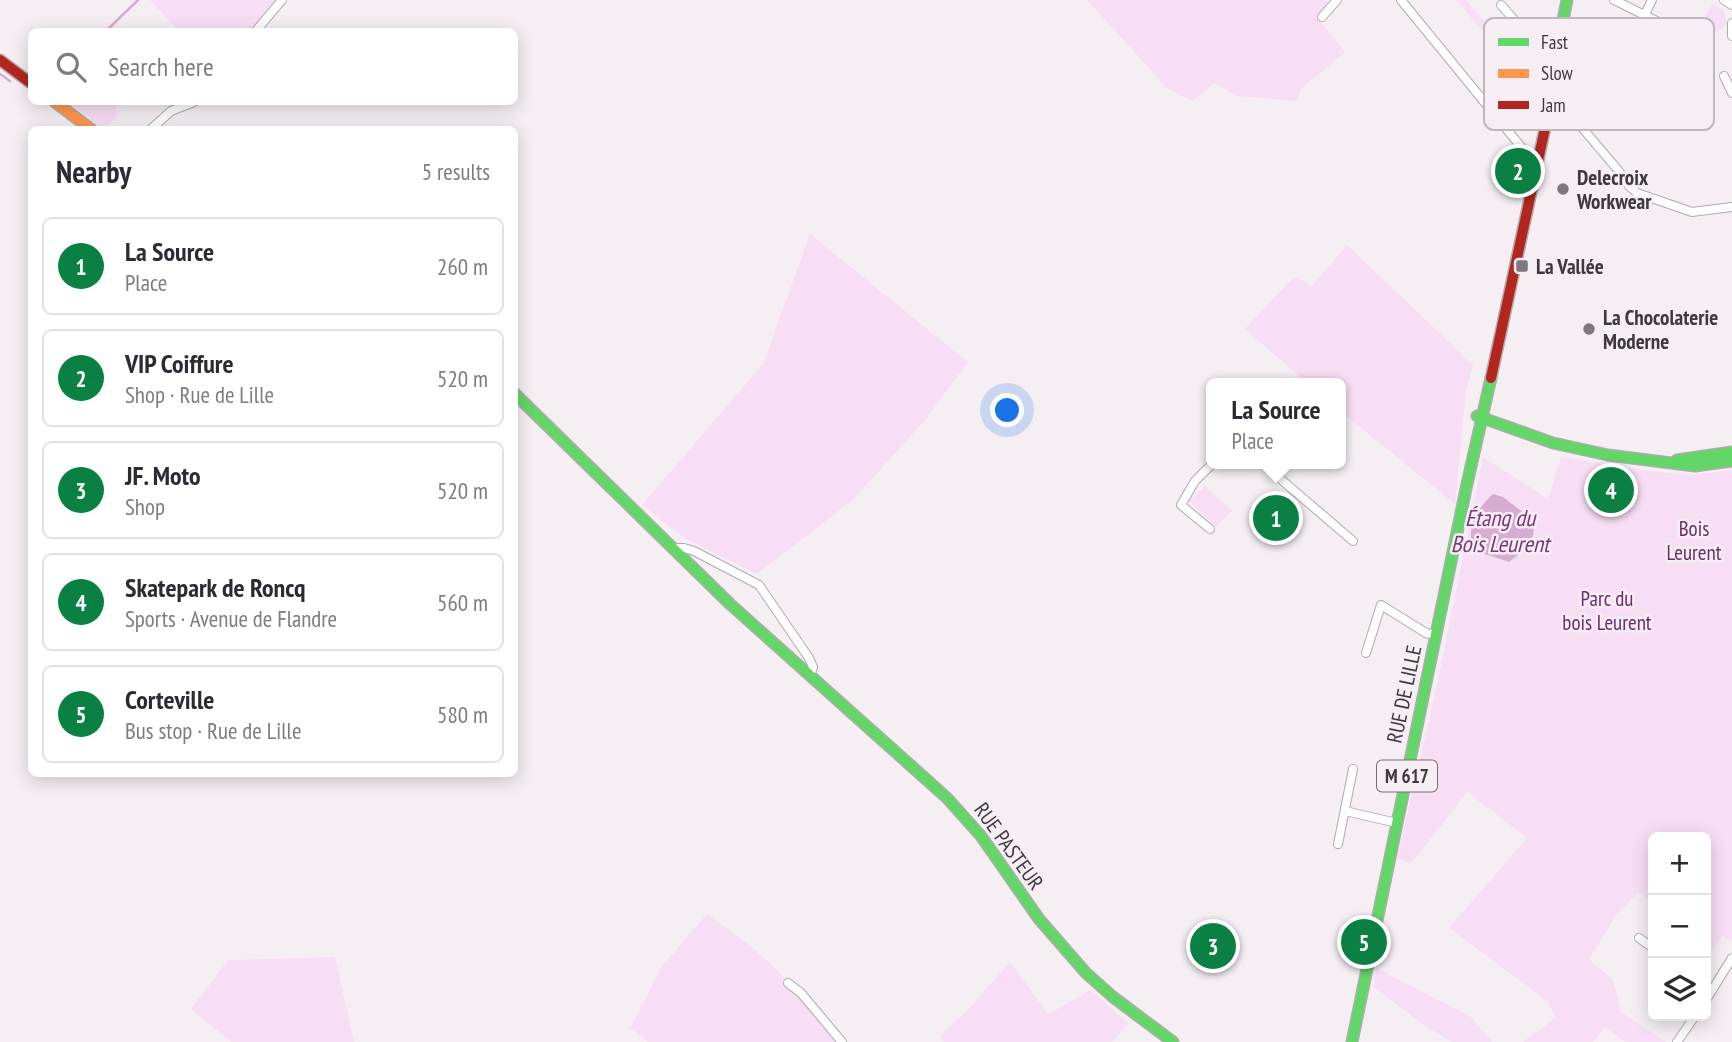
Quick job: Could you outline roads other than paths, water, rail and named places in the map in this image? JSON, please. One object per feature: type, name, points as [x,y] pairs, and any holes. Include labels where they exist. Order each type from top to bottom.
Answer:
[{"type":"main road","name":"RUE DE LILLE","points":[[1565,18],[1569,0]]},
{"type":"main road","points":[[0,60],[28,80]]},
{"type":"main road","points":[[59,105],[87,126]]},
{"type":"main road","name":"RUE DE LILLE","points":[[1352,1040],[1480,417],[1543,130]]},
{"type":"main road","name":"RUE PASTEUR","points":[[518,389],[565,442]]},
{"type":"main road","name":"RUE PASTEUR","points":[[518,397],[730,604],[967,818],[997,857],[1028,905],[1086,973],[1170,1041]]},
{"type":"main road","points":[[1480,417],[1565,446],[1643,460],[1695,466],[1732,461]]},
{"type":"main road","points":[[1643,460],[1676,460],[1732,452]]},
{"type":"street","points":[[259,28],[282,0]]},
{"type":"street","points":[[1322,17],[1337,0]]},
{"type":"street","points":[[1401,0],[1484,102]]},
{"type":"street","points":[[1614,0],[1651,18]]},
{"type":"street","points":[[1645,15],[1652,0]]},
{"type":"street","points":[[1724,0],[1732,5]]},
{"type":"street","points":[[1501,5],[1513,18]]},
{"type":"street","points":[[1732,23],[1732,36]]},
{"type":"street","points":[[1724,76],[1732,93]]},
{"type":"street","points":[[154,126],[171,110],[185,105]]},
{"type":"street","points":[[1507,130],[1522,148],[1536,156]]},
{"type":"street","points":[[1584,130],[1637,193],[1692,212],[1732,207]]},
{"type":"street","points":[[1207,469],[1195,481],[1181,505],[1210,529]]},
{"type":"street","points":[[1269,469],[1353,541]]},
{"type":"street","name":"RUE PASTEUR","points":[[674,548],[695,551],[759,585],[809,658],[813,667],[810,676]]},
{"type":"street","points":[[1366,653],[1381,605],[1426,633],[1436,635]]},
{"type":"street","points":[[1338,844],[1353,769]]},
{"type":"street","points":[[1345,811],[1397,822]]},
{"type":"street","points":[[1639,938],[1648,944]]},
{"type":"street","points":[[1711,988],[1732,958]]},
{"type":"street","points":[[788,982],[808,1001],[842,1042]]},
{"type":"street","points":[[1677,1042],[1692,1021]]},
{"type":"water","name":"Étang du Bois Leurent","points":[[1493,494],[1503,497],[1533,520],[1531,540],[1525,549],[1509,562],[1473,550],[1471,542],[1474,519]]},
{"type":"waterway","points":[[109,28],[138,0]]},
{"type":"waterway","points":[[0,74],[10,81]]},
{"type":"place","name":"VIP Coiffure","points":[[1518,171]]},
{"type":"place","name":"Delecroix Workwear","points":[[1563,189]]},
{"type":"place","name":"La Vallée","points":[[1522,266]]},
{"type":"place","name":"La Chocolaterie Moderne","points":[[1589,329]]},
{"type":"place","name":"Skatepark de Roncq","points":[[1611,490]]},
{"type":"place","name":"La Source","points":[[1276,518]]},
{"type":"place","name":"Corteville","points":[[1364,942]]},
{"type":"place","name":"JF. Moto","points":[[1213,946]]},
{"type":"park label","name":"Bois Leurent","points":[[1694,540]]},
{"type":"park label","name":"Parc du bois Leurent","points":[[1607,610]]}]
